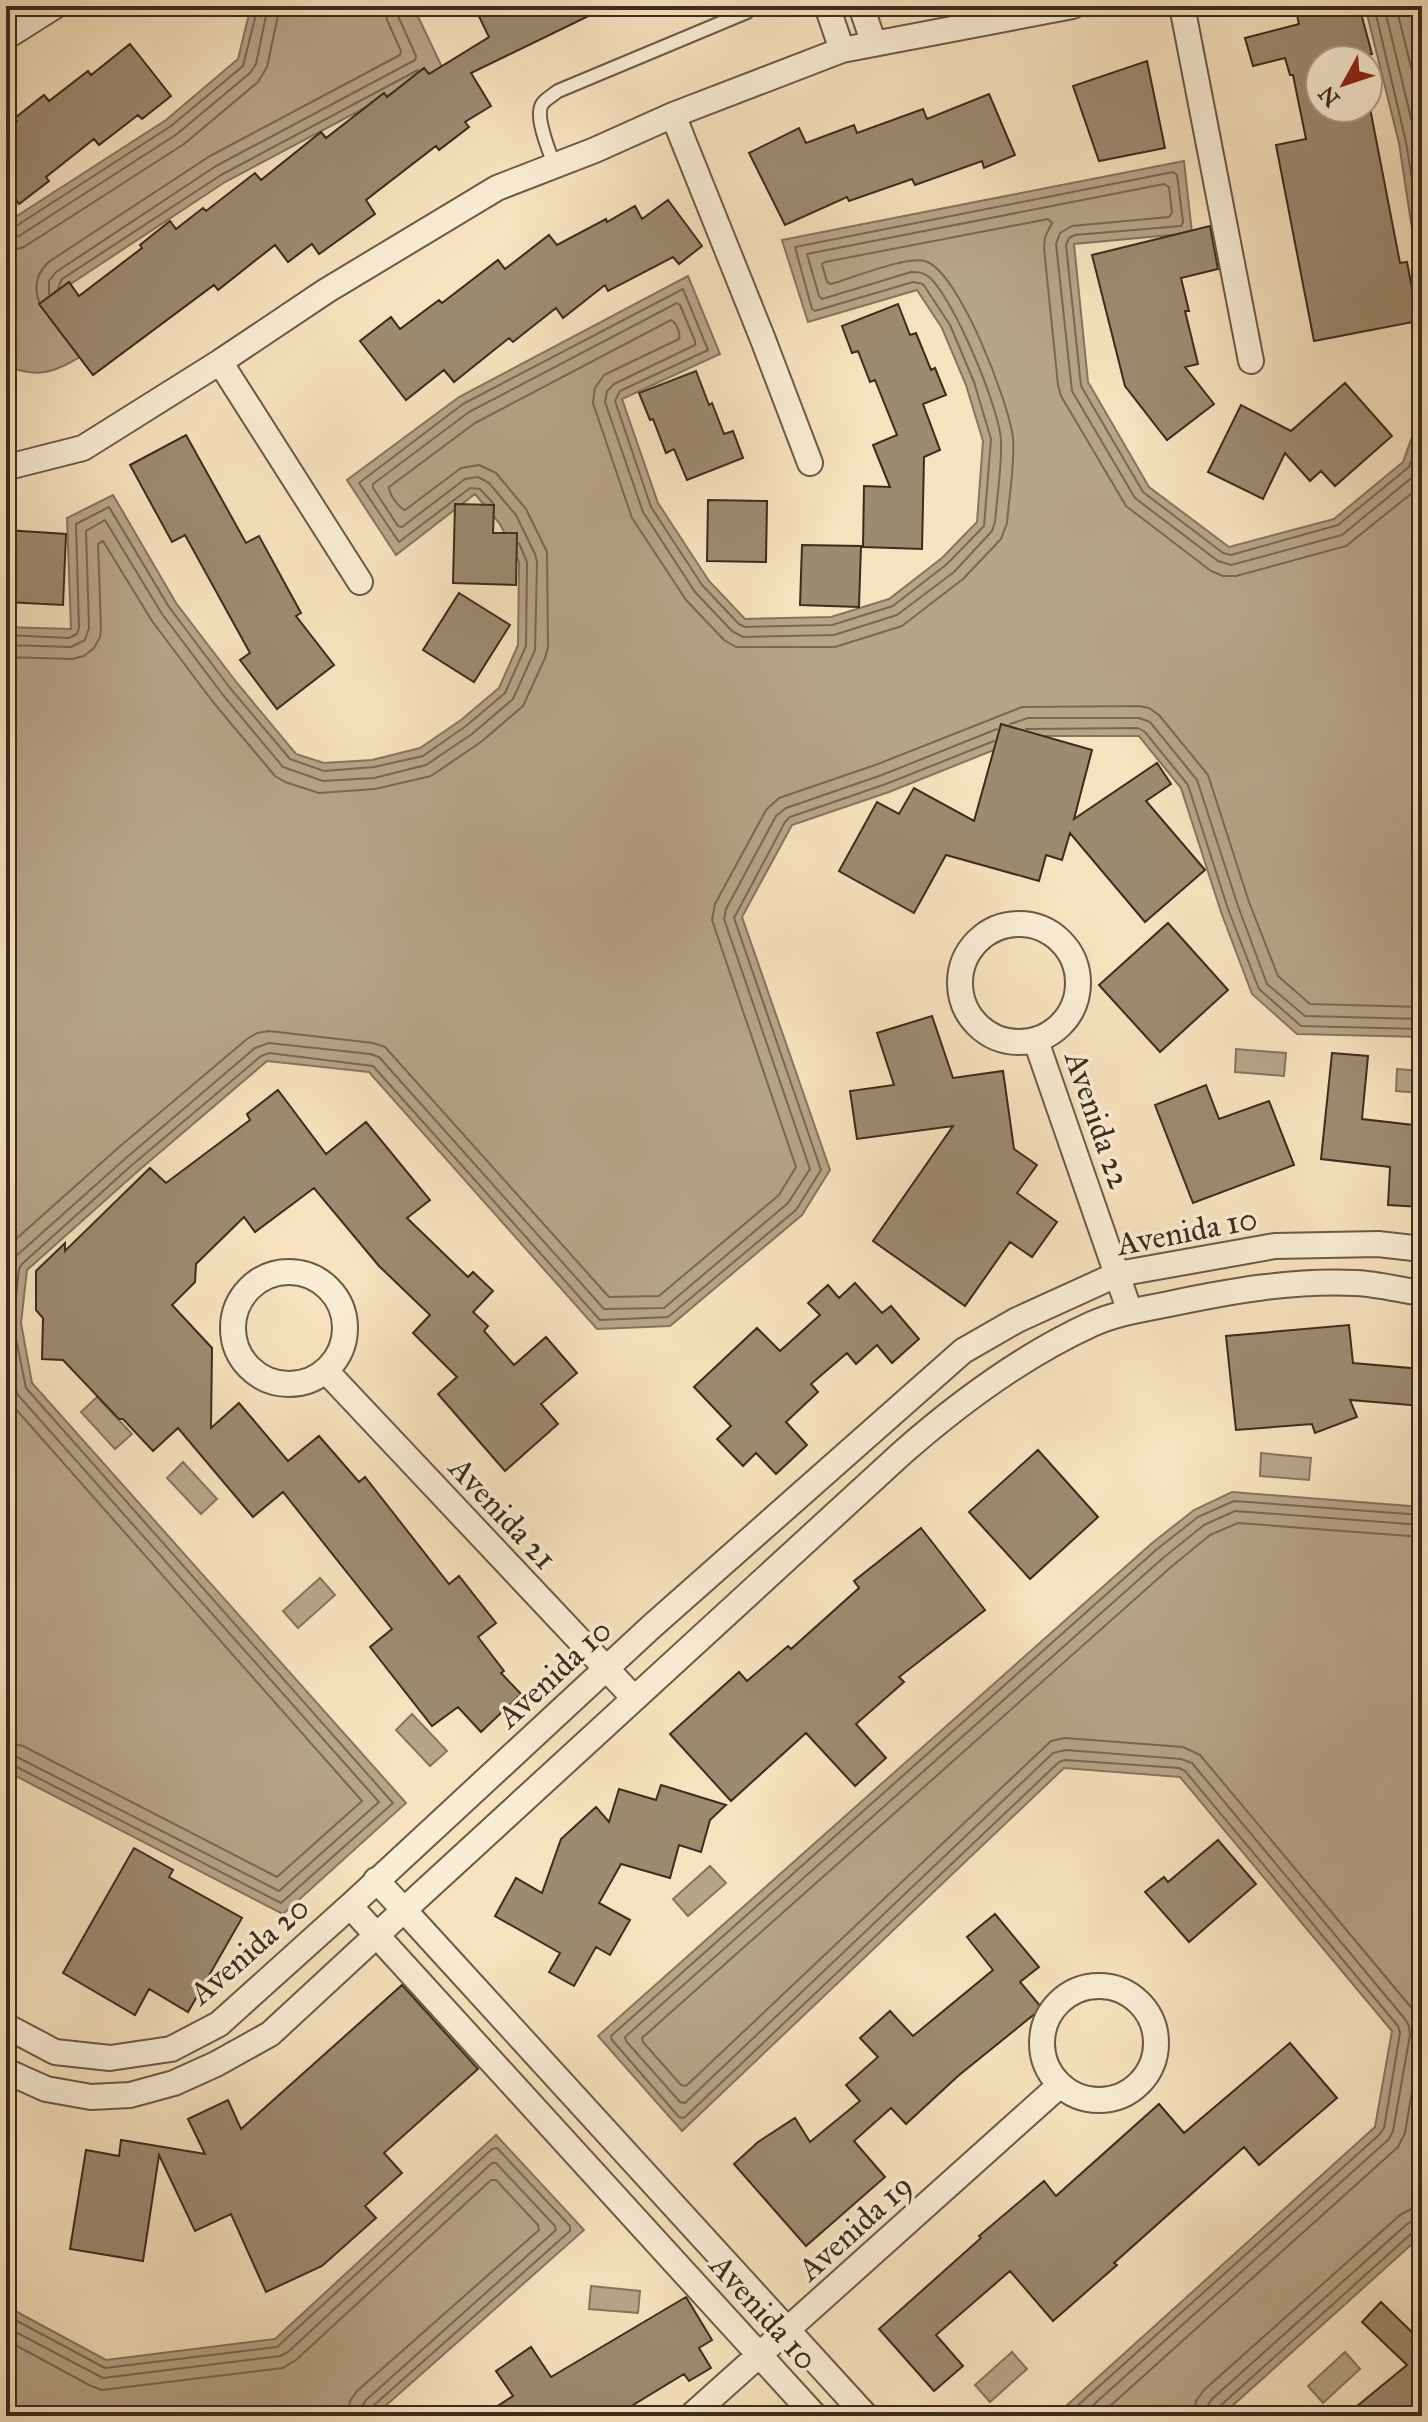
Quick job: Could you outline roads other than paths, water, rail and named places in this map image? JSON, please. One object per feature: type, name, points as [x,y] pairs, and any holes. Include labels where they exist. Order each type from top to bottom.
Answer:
[{"type":"street","points":[[6,37],[55,6]]},
{"type":"street","points":[[827,6],[842,50]]},
{"type":"street","points":[[861,6],[874,44]]},
{"type":"street","points":[[6,463],[16,465],[83,448],[326,291],[497,188],[673,115],[842,50],[1073,6]]},
{"type":"street","points":[[1182,6],[1251,361]]},
{"type":"street","points":[[673,115],[810,463]]},
{"type":"street","points":[[220,362],[360,582]]},
{"type":"street","points":[[1026,923],[1049,930],[1066,946],[1077,967],[1079,990],[1072,1012],[1056,1030],[1036,1041],[1012,1042],[990,1035],[972,1020],[961,999],[960,976],[967,953],[982,935],[1003,925],[1026,923]]},
{"type":"street","name":"Avenida 22","points":[[1036,1041],[1130,1312]]},
{"type":"street","name":"Avenida 10","points":[[815,2416],[350,1906],[604,1669],[963,1351],[1017,1320],[1118,1274],[1275,1246],[1378,1244],[1422,1249]]},
{"type":"street","points":[[293,1271],[314,1277],[332,1291],[343,1310],[346,1332],[340,1354],[326,1371],[307,1382],[285,1385],[263,1379],[245,1365],[235,1346],[232,1323],[238,1302],[251,1285],[271,1273],[293,1271]]},
{"type":"street","points":[[6,2071],[46,2089],[91,2097],[130,2095],[174,2083],[270,2034],[948,1412],[1021,1362],[1094,1323],[1209,1295],[1289,1285],[1358,1283],[1422,1293]]},
{"type":"street","name":"Avenida 21","points":[[326,1371],[634,1698]]},
{"type":"street","name":"Avenida 10","points":[[376,1880],[866,2416]]},
{"type":"street","name":"Avenida 20","points":[[6,2026],[55,2052],[110,2058],[171,2049],[219,2024],[350,1906]]},
{"type":"street","points":[[1097,1986],[1119,1990],[1138,2002],[1152,2020],[1157,2042],[1153,2064],[1141,2083],[1123,2096],[1101,2101],[1079,2097],[1060,2085],[1047,2067],[1042,2045],[1045,2023],[1057,2004],[1075,1991],[1097,1986]]},
{"type":"street","name":"Avenida 19","points":[[691,2416],[1060,2085]]},
{"type":"street","points":[[573,2150],[601,2125]]},
{"type":"lane","points":[[554,165],[540,120],[542,103],[558,91],[747,12]]},
{"type":"water","points":[[251,6],[413,6],[442,67],[225,182],[66,287],[93,349],[52,371],[32,372],[6,366],[6,223],[166,120],[238,59]]},
{"type":"water","points":[[1365,6],[1422,6],[1422,295],[1399,143],[1384,83],[1384,44],[1374,44]]},
{"type":"water","points":[[1184,161],[1192,233],[1074,244],[1088,382],[1149,487],[1229,547],[1334,519],[1403,462],[1422,409],[1422,1037],[1297,1034],[1252,994],[1221,912],[1181,788],[1139,736],[1029,736],[889,792],[792,825],[742,917],[830,1170],[802,1215],[670,1326],[597,1329],[369,1072],[267,1061],[27,1270],[21,1323],[32,1383],[406,1803],[283,1914],[6,1771],[6,627],[71,629],[67,518],[113,495],[176,603],[296,754],[324,763],[372,760],[420,748],[461,720],[499,688],[518,645],[519,562],[500,524],[475,494],[396,555],[347,480],[459,397],[688,276],[720,354],[622,399],[658,503],[709,581],[745,619],[831,617],[889,599],[942,558],[977,522],[983,441],[966,385],[942,328],[917,290],[808,322],[782,240]]},
{"type":"water","points":[[1236,1049],[1286,1053],[1284,1076],[1235,1072]]},
{"type":"water","points":[[1397,1069],[1422,1071],[1422,1093],[1396,1091]]},
{"type":"water","points":[[97,1397],[132,1434],[115,1449],[81,1412]]},
{"type":"water","points":[[1261,1453],[1311,1458],[1309,1480],[1260,1476]]},
{"type":"water","points":[[183,1462],[217,1499],[201,1514],[167,1478]]},
{"type":"water","points":[[1232,1492],[1422,1507],[1422,2235],[1221,2416],[1055,2416],[1375,2127],[1392,2031],[1180,1777],[1064,1768],[682,2131],[598,2036],[1151,1544],[1194,1510]]},
{"type":"water","points":[[320,1578],[335,1595],[298,1628],[283,1611]]},
{"type":"water","points":[[412,1714],[447,1751],[430,1766],[396,1730]]},
{"type":"water","points":[[710,1866],[726,1883],[688,1916],[673,1899]]},
{"type":"water","points":[[496,2135],[584,2230],[374,2416],[6,2416],[6,2306],[106,2360],[275,2339]]},
{"type":"water","points":[[591,2286],[640,2291],[638,2313],[589,2309]]},
{"type":"water","points":[[1012,2352],[1027,2369],[990,2402],[975,2385]]},
{"type":"water","points":[[1345,2352],[1360,2369],[1323,2403],[1308,2386]]}]
